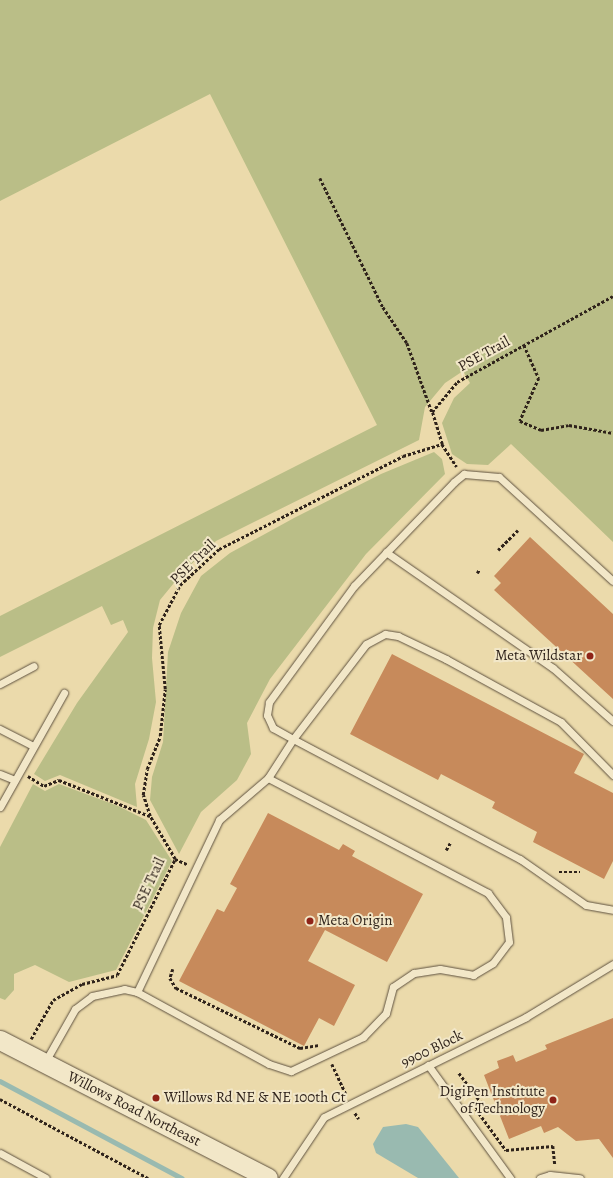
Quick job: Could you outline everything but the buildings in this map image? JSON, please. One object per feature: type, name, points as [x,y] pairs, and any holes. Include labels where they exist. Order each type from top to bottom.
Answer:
[{"type":"main road","name":"Willows Road Northeast","points":[[0,1040],[24,1051],[268,1178]]},
{"type":"lane","points":[[613,581],[499,477],[464,474],[354,586],[269,702],[267,715],[273,728],[520,859],[586,906],[613,910]]},
{"type":"lane","points":[[386,552],[553,668],[613,721]]},
{"type":"lane","points":[[138,992],[219,820],[268,778],[293,739],[366,644],[385,634],[398,636],[446,659],[562,722],[613,775]]},
{"type":"lane","points":[[0,684],[34,666]]},
{"type":"lane","points":[[0,807],[64,693]]},
{"type":"lane","points":[[0,729],[33,746]]},
{"type":"lane","points":[[0,774],[14,780]]},
{"type":"lane","points":[[44,1062],[76,1009],[92,996],[124,989],[138,992],[269,1064],[291,1071],[363,1037],[386,1013],[393,987],[414,973],[440,969],[473,975],[493,963],[509,942],[506,917],[488,893],[268,778]]},
{"type":"lane","name":"9900 Block","points":[[283,1178],[324,1117],[526,1017],[612,967]]},
{"type":"lane","points":[[428,1066],[510,1178]]},
{"type":"lane","points":[[0,1154],[46,1178]]},
{"type":"lane","points":[[540,1178],[556,1175],[580,1178]]},
{"type":"path","points":[[320,178],[384,307],[407,343],[442,444],[452,462]]},
{"type":"path","name":"PSE Trail","points":[[432,412],[457,382],[613,296]]},
{"type":"path","points":[[524,345],[539,378],[520,421],[541,430],[569,426],[613,433]]},
{"type":"path","name":"PSE Trail","points":[[24,1051],[53,1000],[82,984],[117,975],[174,859],[150,816],[144,795],[147,769],[160,736],[165,689],[159,625],[180,585],[219,549],[403,456],[442,444]]},
{"type":"path","points":[[498,550],[518,530]]},
{"type":"path","points":[[14,780],[26,775],[44,786],[59,780],[150,816]]},
{"type":"path","points":[[446,850],[450,843]]},
{"type":"path","points":[[555,873],[580,872]]},
{"type":"path","points":[[173,970],[170,978],[176,988],[300,1048],[320,1045],[327,1054],[350,1104],[359,1119]]},
{"type":"path","points":[[459,1073],[482,1104],[476,1109],[506,1150],[553,1146],[556,1175]]},
{"type":"path","points":[[0,1099],[148,1178]]},
{"type":"green space","points":[[0,0],[613,0],[613,542],[511,444],[488,465],[467,464],[452,454],[442,423],[454,398],[470,383],[463,371],[445,383],[425,407],[419,440],[216,541],[183,572],[160,600],[153,628],[152,658],[156,702],[149,739],[135,784],[137,807],[60,775],[45,781],[34,774],[77,703],[128,632],[123,620],[111,625],[102,606],[0,657],[0,616],[377,425],[210,94],[0,201]]},
{"type":"green space","points":[[434,452],[442,459],[445,474],[366,554],[270,679],[247,723],[251,754],[237,780],[201,812],[179,854],[150,800],[152,777],[163,742],[168,652],[181,613],[201,576],[230,553],[294,518],[381,474]]},
{"type":"green space","points":[[33,784],[45,791],[59,784],[118,806],[146,820],[172,861],[116,970],[69,982],[35,965],[14,974],[14,990],[5,1000],[0,998],[0,847]]},
{"type":"water","points":[[406,1124],[418,1127],[459,1178],[418,1178],[376,1153],[373,1144],[383,1127]]},
{"type":"waterway","points":[[0,1081],[182,1178]]},
{"type":"place","name":"Meta Wildstar","points":[[590,656]]},
{"type":"place","name":"Meta Origin","points":[[310,921]]},
{"type":"place","name":"Willows Rd NE & NE 100th Ct","points":[[156,1098]]},
{"type":"place","name":"DigiPen Institute of Technology","points":[[553,1100]]}]
